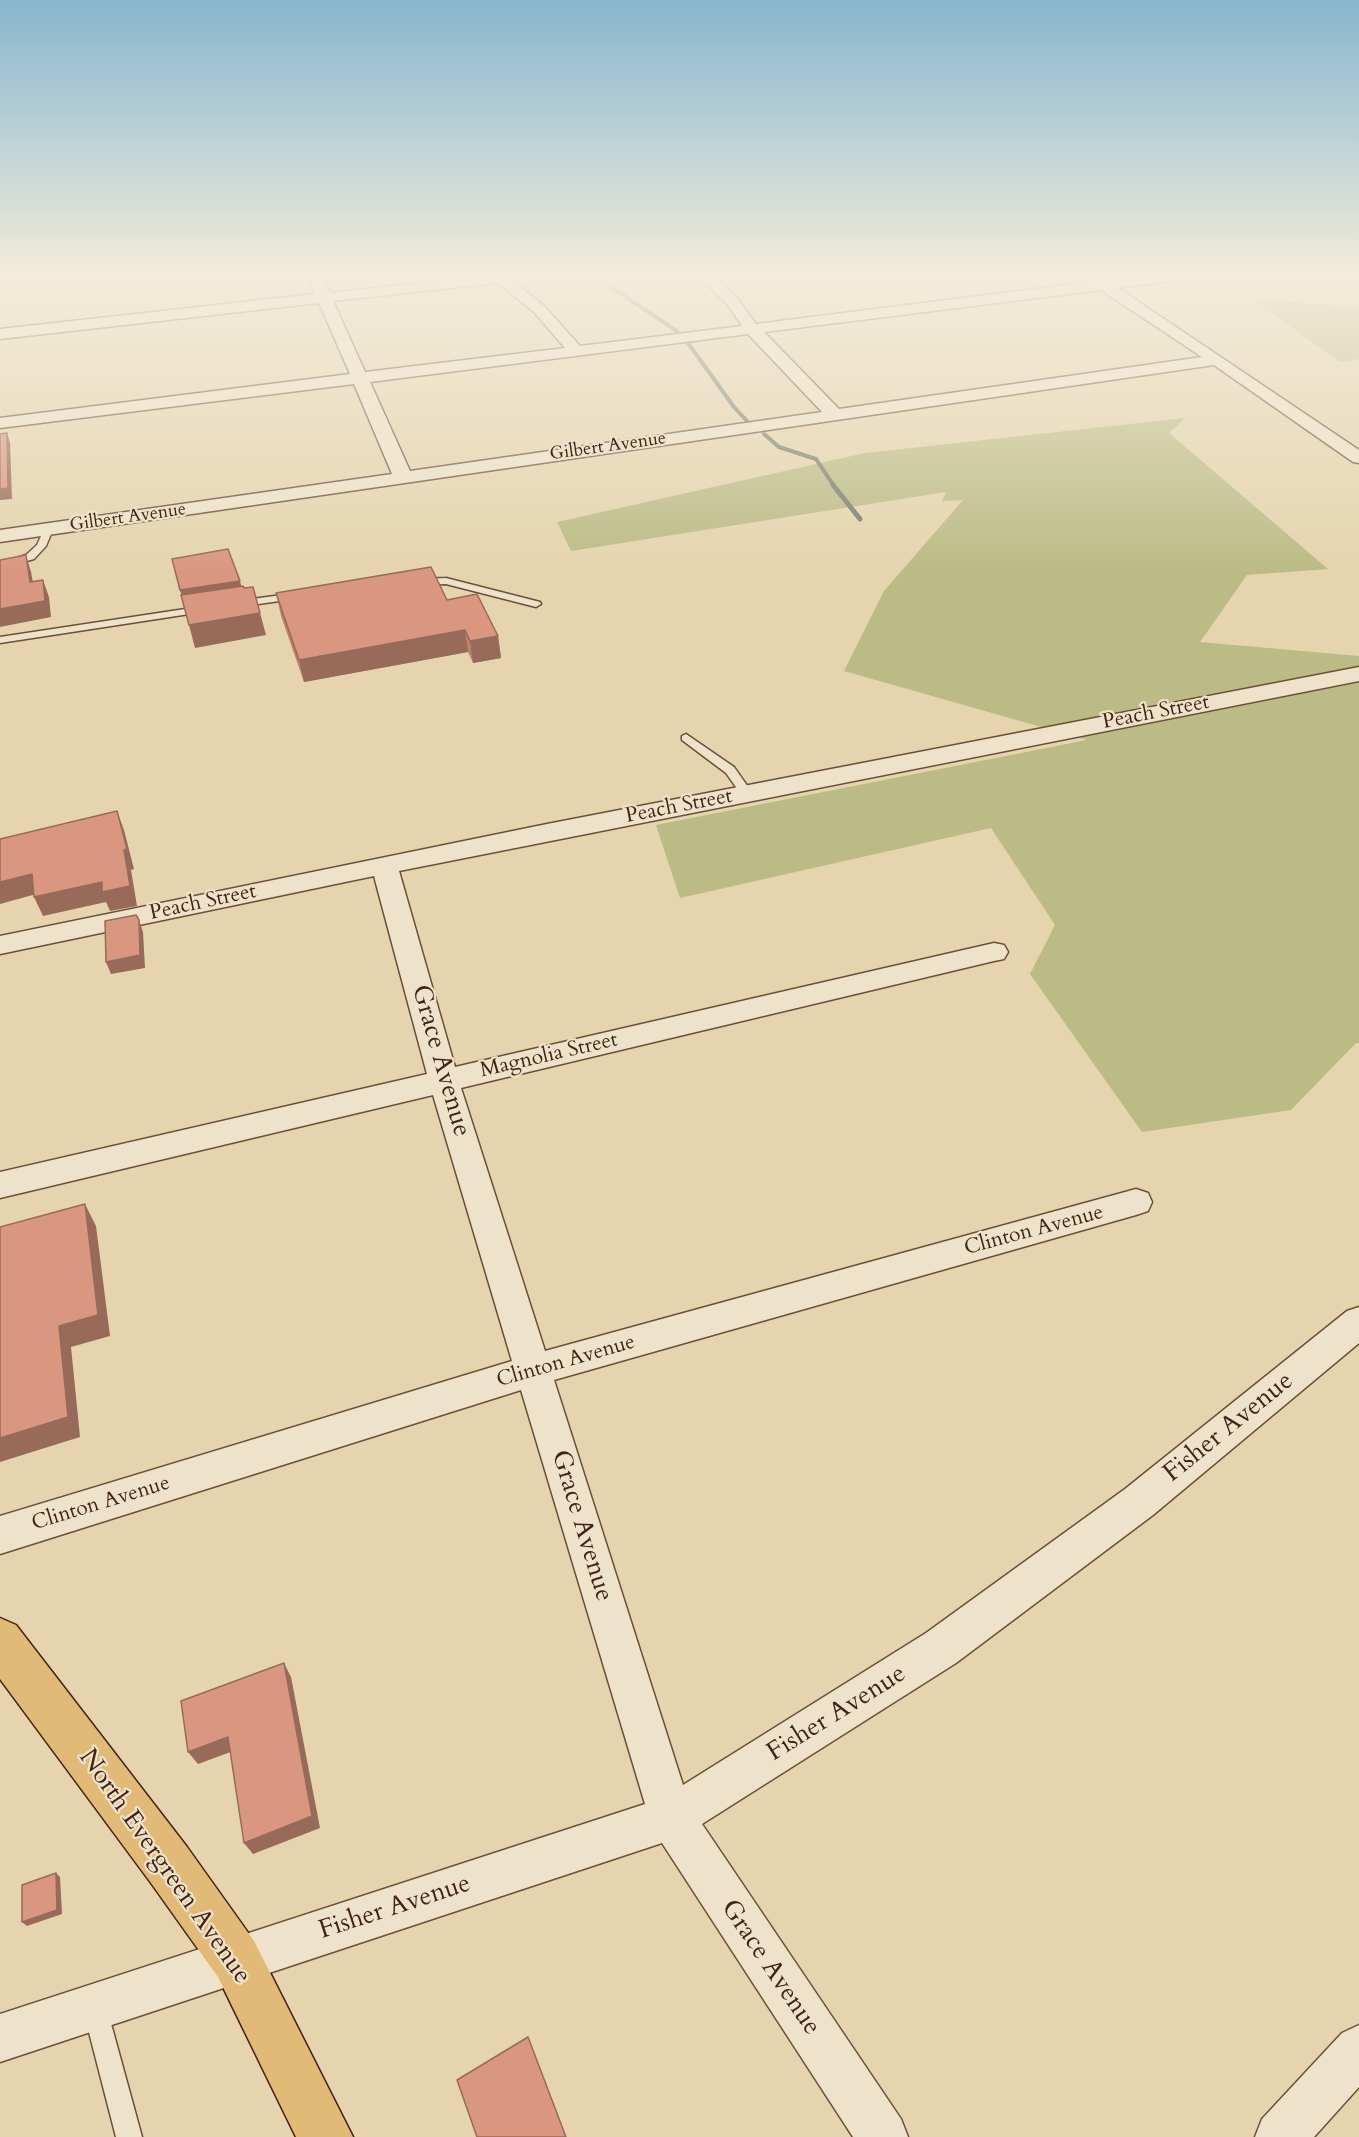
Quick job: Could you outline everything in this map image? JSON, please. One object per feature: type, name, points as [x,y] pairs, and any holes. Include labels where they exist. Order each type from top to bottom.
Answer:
[{"type":"main road","name":"North Evergreen Avenue","points":[[0,1641],[169,1865],[236,1959],[325,2137]]},
{"type":"street","points":[[357,374],[403,477]]},
{"type":"street","points":[[0,423],[395,374]]},
{"type":"street","points":[[795,374],[835,415]]},
{"type":"street","name":"Gilbert Avenue","points":[[0,536],[1122,374]]},
{"type":"street","points":[[1237,374],[1359,458]]},
{"type":"street","name":"Peach Street","points":[[0,945],[384,865],[1359,674]]},
{"type":"street","name":"Grace Avenue","points":[[384,865],[444,1081],[671,1818],[883,2137]]},
{"type":"street","name":"Magnolia Street","points":[[0,1185],[994,952]]},
{"type":"street","name":"Clinton Avenue","points":[[0,1535],[533,1370],[1136,1202]]},
{"type":"street","name":"Fisher Avenue","points":[[0,2038],[671,1818],[941,1648],[1139,1502],[1359,1322]]},
{"type":"street","points":[[1280,2137],[1359,2050]]},
{"type":"lane","points":[[0,566],[30,557],[41,546],[48,529]]},
{"type":"lane","points":[[411,583],[446,581],[536,603]]},
{"type":"lane","points":[[224,606],[306,595]]},
{"type":"lane","points":[[0,640],[213,608]]},
{"type":"lane","points":[[686,738],[730,770],[747,794]]},
{"type":"lane","points":[[94,2006],[129,2137]]},
{"type":"green space","points":[[1185,418],[1169,433],[1328,569],[1247,575],[1200,642],[1359,656],[1359,1043],[1356,1043],[1291,1110],[1142,1132],[1030,974],[1055,925],[991,828],[680,898],[656,825],[1087,740],[844,671],[884,591],[963,500],[942,501],[946,492],[571,551],[557,522],[865,453]]},
{"type":"building","points":[[7,433],[8,488],[0,489],[0,434]]},
{"type":"building","points":[[228,549],[240,581],[180,590],[172,559]]},
{"type":"building","points":[[26,555],[30,582],[43,580],[45,601],[0,609],[0,560]]},
{"type":"building","points":[[431,567],[447,600],[477,594],[498,636],[470,641],[465,630],[299,660],[276,593]]},
{"type":"building","points":[[243,586],[244,588],[253,587],[260,613],[189,625],[181,595]]},
{"type":"building","points":[[117,811],[127,849],[124,850],[130,886],[102,892],[102,882],[34,897],[32,874],[0,882],[0,839]]},
{"type":"building","points":[[136,915],[139,920],[140,955],[106,962],[105,921]]},
{"type":"building","points":[[85,1204],[98,1315],[59,1326],[68,1417],[0,1438],[0,1227]]},
{"type":"building","points":[[284,1663],[312,1816],[244,1843],[228,1737],[188,1752],[181,1701]]},
{"type":"building","points":[[56,1873],[57,1910],[22,1922],[22,1885]]},
{"type":"building","points":[[528,2037],[566,2137],[477,2137],[457,2080]]},
{"type":"waterway","points":[[710,374],[747,421]]},
{"type":"waterway","points":[[764,434],[779,447],[816,459],[834,486]]},
{"type":"waterway","points":[[833,485],[860,519]]}]
